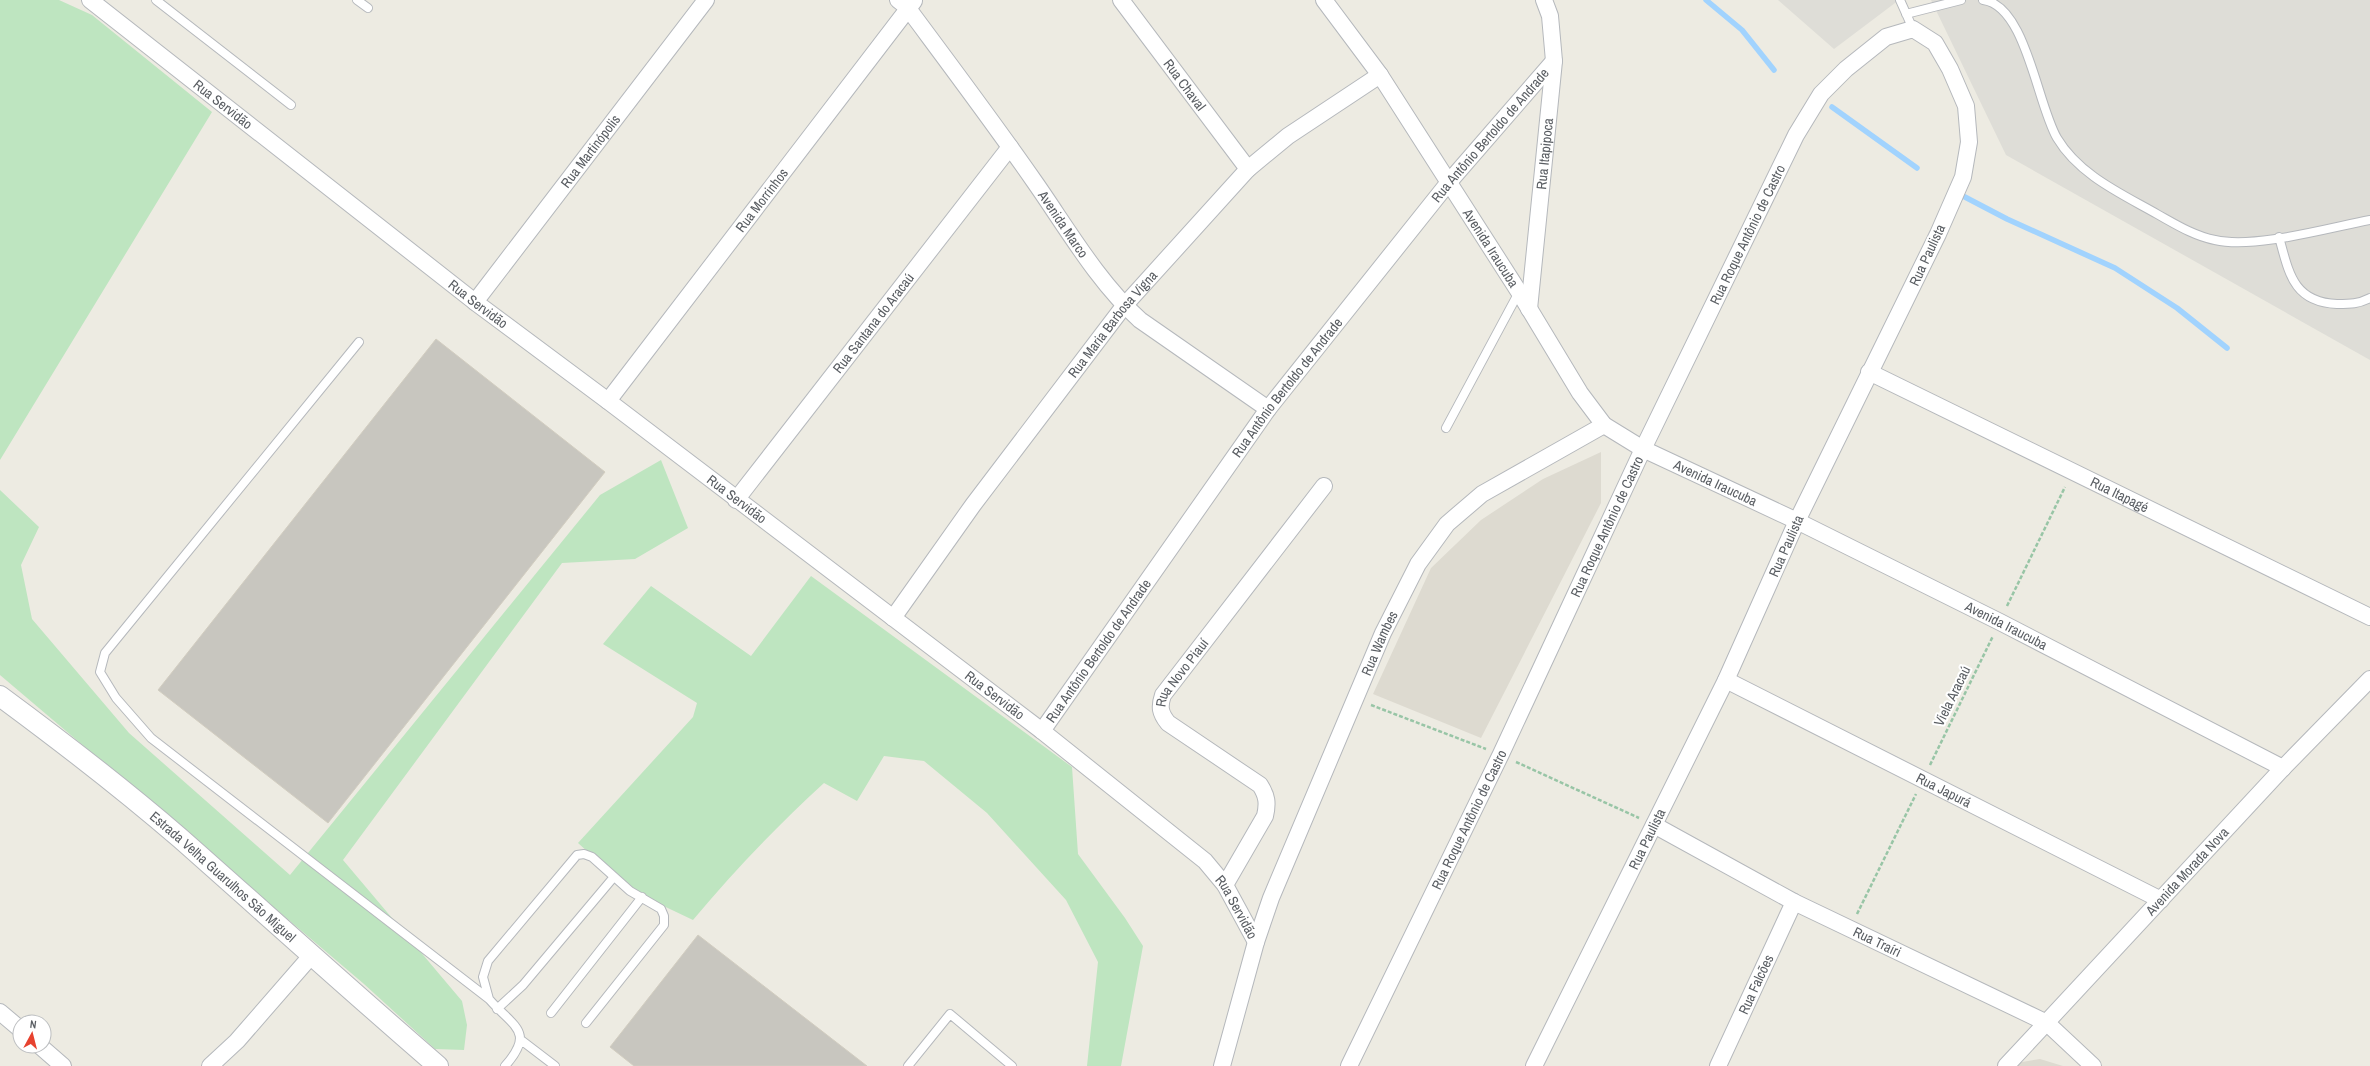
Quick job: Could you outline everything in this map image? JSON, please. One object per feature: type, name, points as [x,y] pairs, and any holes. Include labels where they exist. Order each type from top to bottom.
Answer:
[{"type":"street","name":"Rua Servidão","points":[[90,0],[475,302],[608,401],[736,500],[1042,731],[1205,861],[1225,885],[1256,942],[1224,1066]]},
{"type":"street","name":"Rua Martinópolis","points":[[475,302],[706,0]]},
{"type":"street","name":"Rua Chaval","points":[[1121,0],[1248,169]]},
{"type":"street","name":"Avenida Iraucuba","points":[[1324,0],[1380,75],[1450,182],[1580,393],[1604,425],[1643,448],[1796,521],[2000,622],[2283,768]]},
{"type":"street","name":"Rua Itapipoca","points":[[1529,309],[1554,61],[1550,16],[1544,0]]},
{"type":"street","name":"Avenida Marco","points":[[907,2],[1104,282],[1124,306],[1140,320],[1268,410]]},
{"type":"street","name":"Rua Morrinhos","points":[[608,401],[907,2]]},
{"type":"street","name":"Rua Paulista","points":[[1534,1066],[1726,680],[1796,521],[1938,234],[1963,177],[1969,142],[1966,106],[1950,69],[1935,43],[1913,30]]},
{"type":"street","name":"Rua Roque Antônio de Castro","points":[[1349,1066],[1501,754],[1643,448],[1796,135],[1822,94],[1846,69],[1886,38],[1913,30]]},
{"type":"street","name":"Rua Antônio Bertoldo de Andrade","points":[[1042,731],[1268,410],[1450,182],[1554,61]]},
{"type":"street","name":"Rua Maria Barbosa Vigna","points":[[893,618],[973,505],[1124,306],[1248,169],[1288,136],[1380,75]]},
{"type":"street","name":"Rua Santana do Aracaú","points":[[736,500],[1010,147]]},
{"type":"street","name":"Rua Itapagé","points":[[1869,372],[2370,617]]},
{"type":"street","name":"Rua Wambes","points":[[1256,942],[1271,898],[1383,633],[1418,564],[1447,524],[1482,494],[1604,425]]},
{"type":"street","name":"Rua Novo Piauí","points":[[1225,885],[1265,816],[1268,805],[1266,794],[1260,785],[1168,723],[1161,714],[1160,706],[1163,695],[1324,486]]},
{"type":"street","name":"Avenida Morada Nova","points":[[2006,1066],[2283,768],[2370,679]]},
{"type":"street","name":"Rua Japurá","points":[[1726,680],[2161,900]]},
{"type":"street","name":"Estrada Velha Guarulhos São Miguel","points":[[0,696],[52,734],[179,838],[310,956],[438,1066]]},
{"type":"street","name":"Rua Traíri","points":[[1654,825],[1794,902],[2047,1023],[2093,1066]]},
{"type":"street","name":"Rua Falcões","points":[[1718,1066],[1794,902]]},
{"type":"street","points":[[210,1066],[237,1041],[310,956]]},
{"type":"street","points":[[0,1012],[12,1022]]},
{"type":"street","points":[[49,1054],[62,1066]]},
{"type":"lane","points":[[156,0],[291,105]]},
{"type":"lane","points":[[358,0],[368,8]]},
{"type":"lane","points":[[1900,0],[1913,30]]},
{"type":"lane","points":[[1906,14],[1961,0]]},
{"type":"lane","points":[[1983,0],[2004,10],[2019,32],[2043,107],[2057,139],[2080,165],[2106,186],[2188,230],[2214,240],[2238,242],[2279,237],[2370,220]]},
{"type":"lane","points":[[2279,237],[2288,272],[2297,289],[2320,303],[2358,305],[2370,298]]},
{"type":"lane","points":[[1446,428],[1519,292]]},
{"type":"lane","points":[[359,342],[106,653],[100,672],[116,698],[151,738],[489,999],[518,1030],[521,1040],[518,1051],[505,1066]]},
{"type":"lane","points":[[489,999],[483,977],[488,961],[577,856],[584,854],[592,857],[613,878],[660,909],[664,916],[664,925],[586,1023]]},
{"type":"lane","points":[[497,1009],[523,985],[613,878]]},
{"type":"lane","points":[[551,1013],[642,897]]},
{"type":"lane","points":[[908,1066],[950,1014],[1012,1066]]},
{"type":"lane","points":[[521,1040],[555,1066]]},
{"type":"path","name":"Viela Aracaú","points":[[1850,929],[2072,472]]},
{"type":"shaded area","points":[[1778,0],[1899,0],[1834,49]]},
{"type":"shaded area","points":[[1931,0],[2370,0],[2370,360],[2006,155]]},
{"type":"shaded area","points":[[1601,452],[1601,503],[1481,738],[1373,694],[1431,568],[1481,520],[1543,479]]},
{"type":"shaded area","points":[[2040,1059],[2063,1066],[2013,1066],[2016,1063]]},
{"type":"green space","points":[[0,0],[59,0],[92,15],[212,112],[0,460]]},
{"type":"green space","points":[[661,460],[688,528],[635,559],[562,563],[343,860],[462,1001],[467,1025],[464,1050],[435,1049],[364,984],[0,675],[0,490],[39,527],[21,565],[32,619],[129,733],[290,875],[600,495]]},
{"type":"green space","points":[[811,576],[1072,767],[1078,854],[1125,918],[1143,946],[1121,1066],[1087,1066],[1098,962],[1066,900],[987,813],[924,761],[884,756],[857,801],[824,783],[756,849],[693,920],[630,890],[578,843],[693,717],[697,703],[603,644],[651,586],[751,656]]},
{"type":"building","points":[[436,339],[605,472],[328,823],[158,690]]},
{"type":"building","points":[[698,935],[867,1066],[634,1066],[610,1047]]},
{"type":"waterway","points":[[1706,0],[1742,30],[1774,70]]},
{"type":"waterway","points":[[1832,107],[1917,168]]},
{"type":"waterway","points":[[1963,196],[2007,219],[2115,268],[2177,308],[2227,348]]}]
